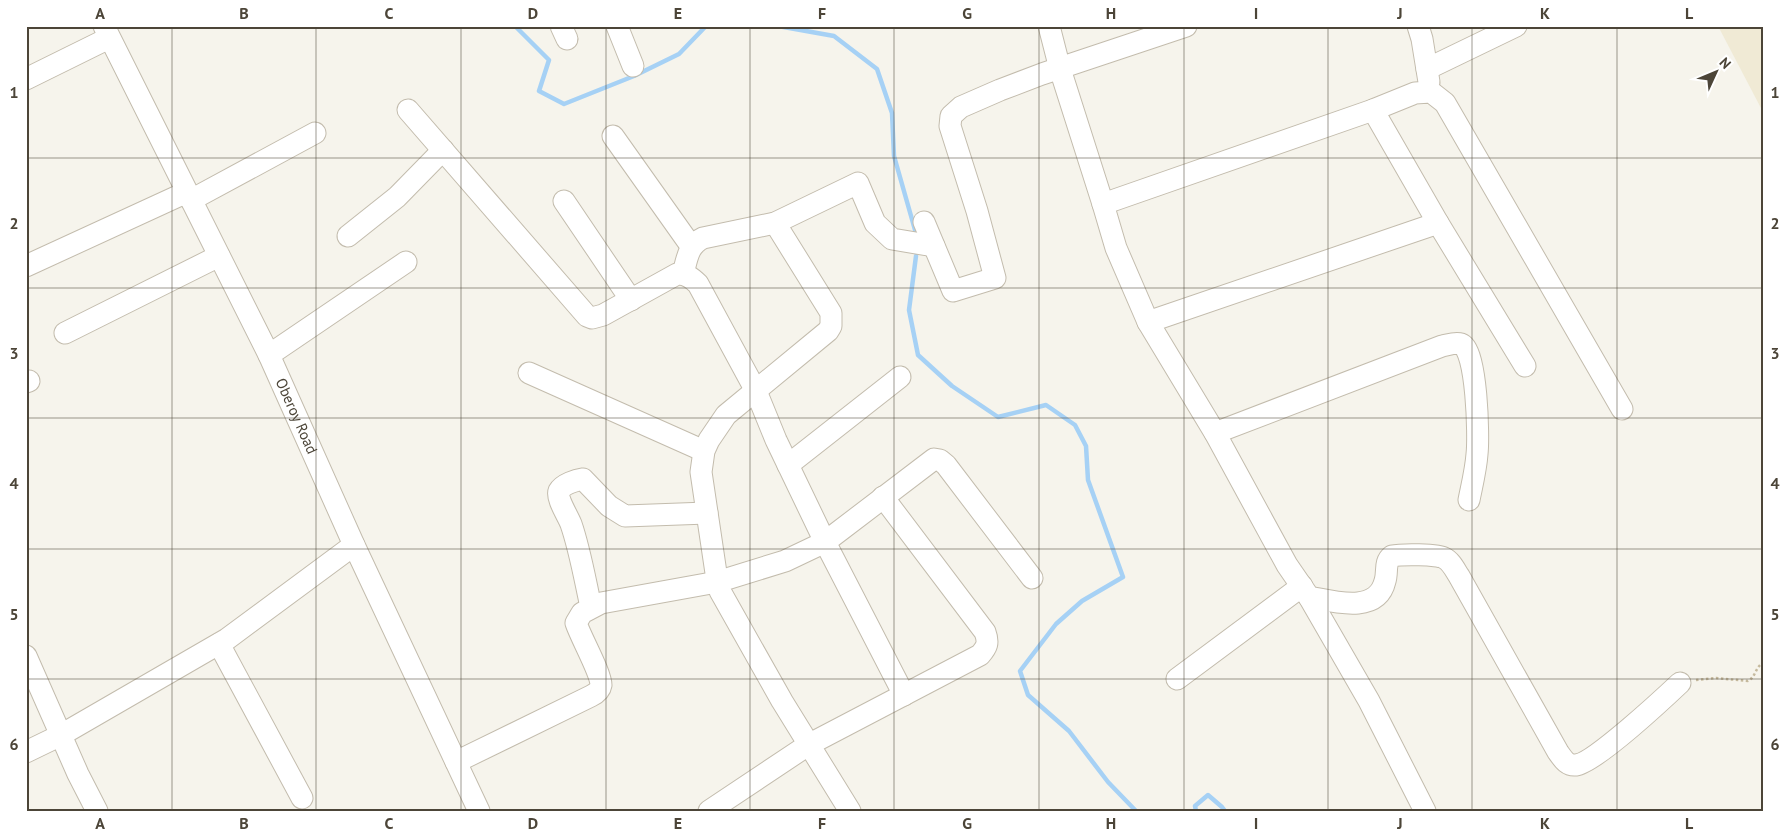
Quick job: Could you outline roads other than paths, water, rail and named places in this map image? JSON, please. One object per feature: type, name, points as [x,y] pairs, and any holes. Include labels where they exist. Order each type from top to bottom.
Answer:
[{"type":"street","points":[[617,26],[633,66]]},
{"type":"street","points":[[1048,26],[1116,248],[1148,322],[1215,433],[1287,566],[1305,591],[1369,702],[1425,811]]},
{"type":"street","points":[[924,222],[954,290],[995,278],[977,211],[950,126],[951,116],[961,107],[1000,90],[1186,26]]},
{"type":"street","points":[[1418,26],[1431,92]]},
{"type":"street","points":[[1427,69],[1516,26]]},
{"type":"street","points":[[26,79],[107,32]]},
{"type":"street","name":"Oberoy Road","points":[[107,32],[269,355],[354,545],[479,811]]},
{"type":"street","points":[[1104,204],[1373,110],[1415,93],[1431,92],[1445,103],[1622,409]]},
{"type":"street","points":[[408,110],[587,316],[592,318],[603,315],[677,274],[691,277],[698,284],[756,391],[788,465],[825,542],[904,695]]},
{"type":"street","points":[[1373,110],[1438,223],[1525,366]]},
{"type":"street","points":[[26,266],[189,196],[315,133]]},
{"type":"street","points":[[613,136],[691,246]]},
{"type":"street","points":[[348,236],[397,197],[443,150]]},
{"type":"street","points":[[682,274],[691,246],[703,238],[775,223],[858,183],[875,223],[892,239],[934,246]]},
{"type":"street","points":[[564,202],[631,300]]},
{"type":"street","points":[[775,223],[830,313],[832,326],[726,415],[704,451],[702,472],[717,582],[732,612],[808,745],[850,811]]},
{"type":"street","points":[[1148,322],[1438,223]]},
{"type":"street","points":[[65,333],[219,256]]},
{"type":"street","points":[[269,355],[406,262]]},
{"type":"street","points":[[1215,433],[1442,346],[1454,343],[1461,344],[1466,347],[1473,371],[1478,432],[1478,454],[1469,500]]},
{"type":"street","points":[[529,373],[704,451]]},
{"type":"street","points":[[788,465],[900,377]]},
{"type":"street","points":[[456,762],[591,696],[599,690],[601,685],[576,623],[582,614],[591,608],[601,604],[717,582],[785,561],[825,542],[934,459],[946,464],[1032,578]]},
{"type":"street","points":[[591,608],[571,523],[559,497],[559,492],[563,487],[583,479],[609,506],[626,516],[708,513]]},
{"type":"street","points":[[709,811],[808,745],[980,655],[987,647],[986,632],[884,497]]},
{"type":"street","points":[[26,752],[61,735],[219,644],[354,545]]},
{"type":"street","points":[[1305,591],[1344,602],[1360,603],[1374,597],[1381,591],[1385,581],[1387,563],[1392,556],[1445,558],[1453,565],[1558,752],[1566,763],[1570,764],[1582,763],[1604,749],[1680,683]]},
{"type":"street","points":[[1177,679],[1305,591]]},
{"type":"street","points":[[219,644],[302,798]]},
{"type":"street","points":[[26,656],[78,774],[97,811]]},
{"type":"waterway","points":[[515,26],[549,60],[539,91],[564,104],[634,76],[679,54],[706,26]]},
{"type":"waterway","points":[[778,26],[834,36],[877,69],[892,113],[894,156],[917,237]]},
{"type":"waterway","points":[[916,256],[909,310],[918,355],[952,386],[998,417],[1046,405],[1075,425],[1086,446],[1088,480],[1123,577],[1082,601],[1056,624],[1020,671],[1028,695],[1069,731],[1108,782],[1136,811]]},
{"type":"waterway","points":[[1196,811],[1195,806],[1208,795],[1225,811]]}]
